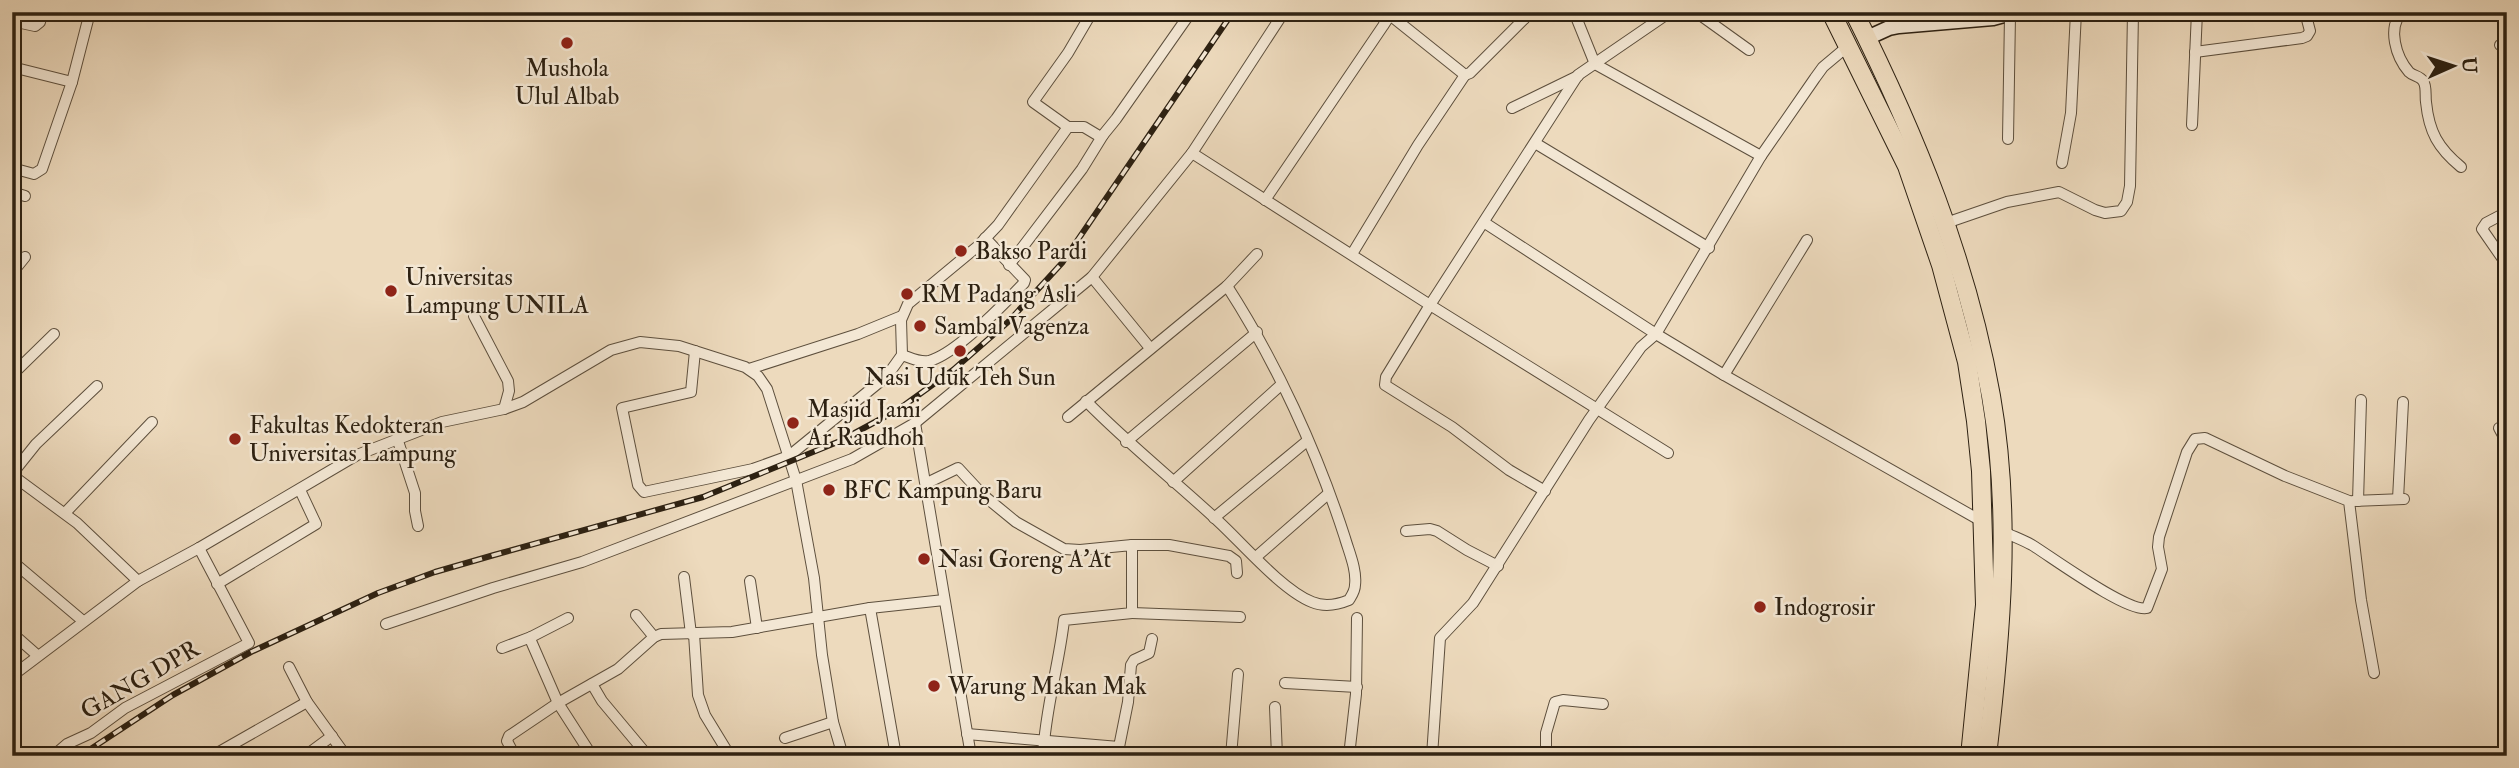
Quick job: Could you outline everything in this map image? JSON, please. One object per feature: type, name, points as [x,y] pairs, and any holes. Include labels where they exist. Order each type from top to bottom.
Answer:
[{"type":"highway","points":[[1831,12],[1907,166],[1974,318],[1991,397],[2002,531],[1998,659],[1987,756]]},
{"type":"highway","points":[[1854,12],[1912,137],[1946,223],[1945,249],[1976,421],[1983,522],[1985,605],[1970,756]]},
{"type":"street","points":[[12,21],[35,26],[40,22],[42,12]]},
{"type":"street","points":[[12,167],[34,174],[41,171],[72,82],[90,12]]},
{"type":"street","points":[[1092,12],[1068,53],[1033,102],[1068,127],[1084,127],[1099,136],[1103,135]]},
{"type":"street","points":[[1009,265],[1082,169],[1103,135],[1191,12]]},
{"type":"street","points":[[386,624],[582,562],[852,459],[915,423],[1092,277],[1192,153],[1284,12]]},
{"type":"street","points":[[1574,12],[1595,64],[1761,156]]},
{"type":"street","points":[[1512,108],[1578,75],[1670,12]]},
{"type":"street","points":[[1696,12],[1749,50]]},
{"type":"street","points":[[2062,163],[2071,113],[2076,12]]},
{"type":"street","points":[[1946,223],[2007,202],[2059,192],[2095,210],[2105,213],[2120,211],[2127,202],[2130,186],[2133,12]]},
{"type":"street","points":[[2192,125],[2197,12]]},
{"type":"street","points":[[2195,52],[2302,38],[2310,31],[2305,12]]},
{"type":"street","points":[[2402,12],[2397,17],[2395,26],[2395,44],[2410,73],[2420,78],[2424,84],[2432,131],[2444,153],[2461,167]]},
{"type":"street","points":[[1867,38],[1899,26],[2013,13],[2008,139]]},
{"type":"street","points":[[1265,200],[1388,14],[1465,75]]},
{"type":"street","points":[[1352,254],[1418,145],[1465,75],[1474,69],[1524,14]]},
{"type":"street","points":[[1432,756],[1440,638],[1474,603],[1598,409],[1641,347],[1656,334],[1761,156],[1823,67],[1848,46]]},
{"type":"street","points":[[12,67],[72,82]]},
{"type":"street","points":[[1545,491],[1508,470],[1452,427],[1385,385],[1386,377],[1430,305],[1578,75]]},
{"type":"street","points":[[695,351],[691,391],[622,408],[641,491],[650,492],[728,475],[761,467],[789,456],[887,376],[902,355],[902,316],[908,304],[998,225],[1068,127]]},
{"type":"street","points":[[1535,142],[1709,248]]},
{"type":"street","points":[[1192,153],[1668,453]]},
{"type":"street","points":[[12,192],[26,196]]},
{"type":"street","points":[[2507,212],[2486,223],[2482,229],[2507,265]]},
{"type":"street","points":[[1485,223],[1724,375],[1983,522]]},
{"type":"street","points":[[902,355],[925,362],[946,353],[986,321],[1024,283],[1025,280],[985,238]]},
{"type":"street","points":[[1724,375],[1807,240]]},
{"type":"street","points":[[1068,417],[1227,286],[1257,254]]},
{"type":"street","points":[[12,273],[25,257]]},
{"type":"street","points":[[1092,277],[1150,348]]},
{"type":"street","points":[[1086,401],[1126,442],[1283,582],[1314,603],[1333,604],[1349,600],[1355,586],[1355,576],[1338,518],[1282,384],[1256,332],[1227,286]]},
{"type":"street","points":[[474,316],[508,380],[509,391],[504,410]]},
{"type":"street","points":[[748,369],[858,334],[902,316]]},
{"type":"street","points":[[1126,442],[1256,332]]},
{"type":"street","points":[[12,375],[54,334]]},
{"type":"street","points":[[12,677],[37,655],[138,581],[357,456],[442,422],[504,410],[561,381],[611,350],[631,343],[652,343],[695,351],[748,369],[764,382],[767,388],[796,480],[814,578],[833,722],[843,756]]},
{"type":"street","points":[[1173,482],[1282,384]]},
{"type":"street","points":[[97,386],[36,444],[12,475],[65,513],[138,581]]},
{"type":"street","points":[[2361,400],[2353,501],[2361,600],[2374,673]]},
{"type":"street","points":[[2002,531],[2031,545],[2097,587],[2144,610],[2150,606],[2162,569],[2159,537],[2195,439],[2205,438],[2285,476],[2353,501],[2401,499],[2403,402]]},
{"type":"street","points":[[65,513],[152,422]]},
{"type":"street","points":[[915,423],[971,756]]},
{"type":"street","points":[[2499,428],[2507,443]]},
{"type":"street","points":[[397,438],[415,493],[418,526]]},
{"type":"street","points":[[1214,518],[1307,441]]},
{"type":"street","points":[[927,484],[958,468],[983,495],[1016,522],[1064,549],[1169,545],[1229,556],[1236,561],[1237,573]]},
{"type":"street","points":[[199,548],[217,584],[316,524],[300,490]]},
{"type":"street","points":[[1256,556],[1328,494]]},
{"type":"street","points":[[1406,531],[1437,531],[1498,566]]},
{"type":"street","points":[[1132,545],[1132,612]]},
{"type":"street","points":[[12,561],[83,621]]},
{"type":"street","points":[[684,577],[698,695],[705,715],[730,756]]},
{"type":"street","points":[[750,581],[757,628]]},
{"type":"street","name":"GANG DPR","points":[[53,756],[67,744],[91,733],[125,708],[249,643],[217,584]]},
{"type":"street","points":[[514,756],[508,738],[558,703],[618,669],[654,637],[671,633],[692,634],[757,628],[870,608],[944,600]]},
{"type":"street","points":[[870,608],[896,756]]},
{"type":"street","points":[[1043,756],[1043,740],[1062,644],[1064,620],[1132,612],[1240,617]]},
{"type":"street","points":[[636,615],[654,637]]},
{"type":"street","points":[[502,648],[568,618]]},
{"type":"street","points":[[1357,618],[1357,687],[1349,754],[1384,756]]},
{"type":"street","points":[[12,633],[37,655]]},
{"type":"street","points":[[531,637],[532,647],[558,703],[592,756]]},
{"type":"street","points":[[967,734],[1043,740],[1119,752],[1131,665],[1134,660],[1149,653],[1152,639]]},
{"type":"street","points":[[289,667],[307,702],[346,756]]},
{"type":"street","points":[[1231,756],[1238,674]]},
{"type":"street","points":[[1285,683],[1357,687]]},
{"type":"street","points":[[592,684],[602,701],[648,756]]},
{"type":"street","points":[[1546,756],[1546,733],[1555,702],[1563,700],[1603,704]]},
{"type":"street","points":[[212,756],[307,702]]},
{"type":"street","points":[[1275,707],[1277,756]]},
{"type":"street","points":[[785,738],[833,722]]},
{"type":"street","points":[[305,756],[332,736]]},
{"type":"railway","points":[[80,756],[173,695],[251,652],[378,593],[435,572],[703,497],[840,441],[899,409],[953,370],[1008,322],[1062,263],[1233,12]]},
{"type":"place","name":"Mushola Ulul Albab","points":[[567,43]]},
{"type":"place","name":"Bakso Pardi","points":[[961,251]]},
{"type":"place","name":"Universitas Lampung UNILA","points":[[391,291]]},
{"type":"place","name":"RM Padang Asli","points":[[907,294]]},
{"type":"place","name":"Sambal Vagenza","points":[[920,326]]},
{"type":"place","name":"Nasi Uduk Teh Sun","points":[[960,351]]},
{"type":"place","name":"Masjid Jami Ar Raudhoh","points":[[793,423]]},
{"type":"place","name":"Fakultas Kedokteran Universitas Lampung","points":[[235,439]]},
{"type":"place","name":"BFC Kampung Baru","points":[[829,490]]},
{"type":"place","name":"Nasi Goreng A'At","points":[[924,559]]},
{"type":"place","name":"Indogrosir","points":[[1760,607]]},
{"type":"place","name":"Warung Makan Mak","points":[[934,686]]}]
